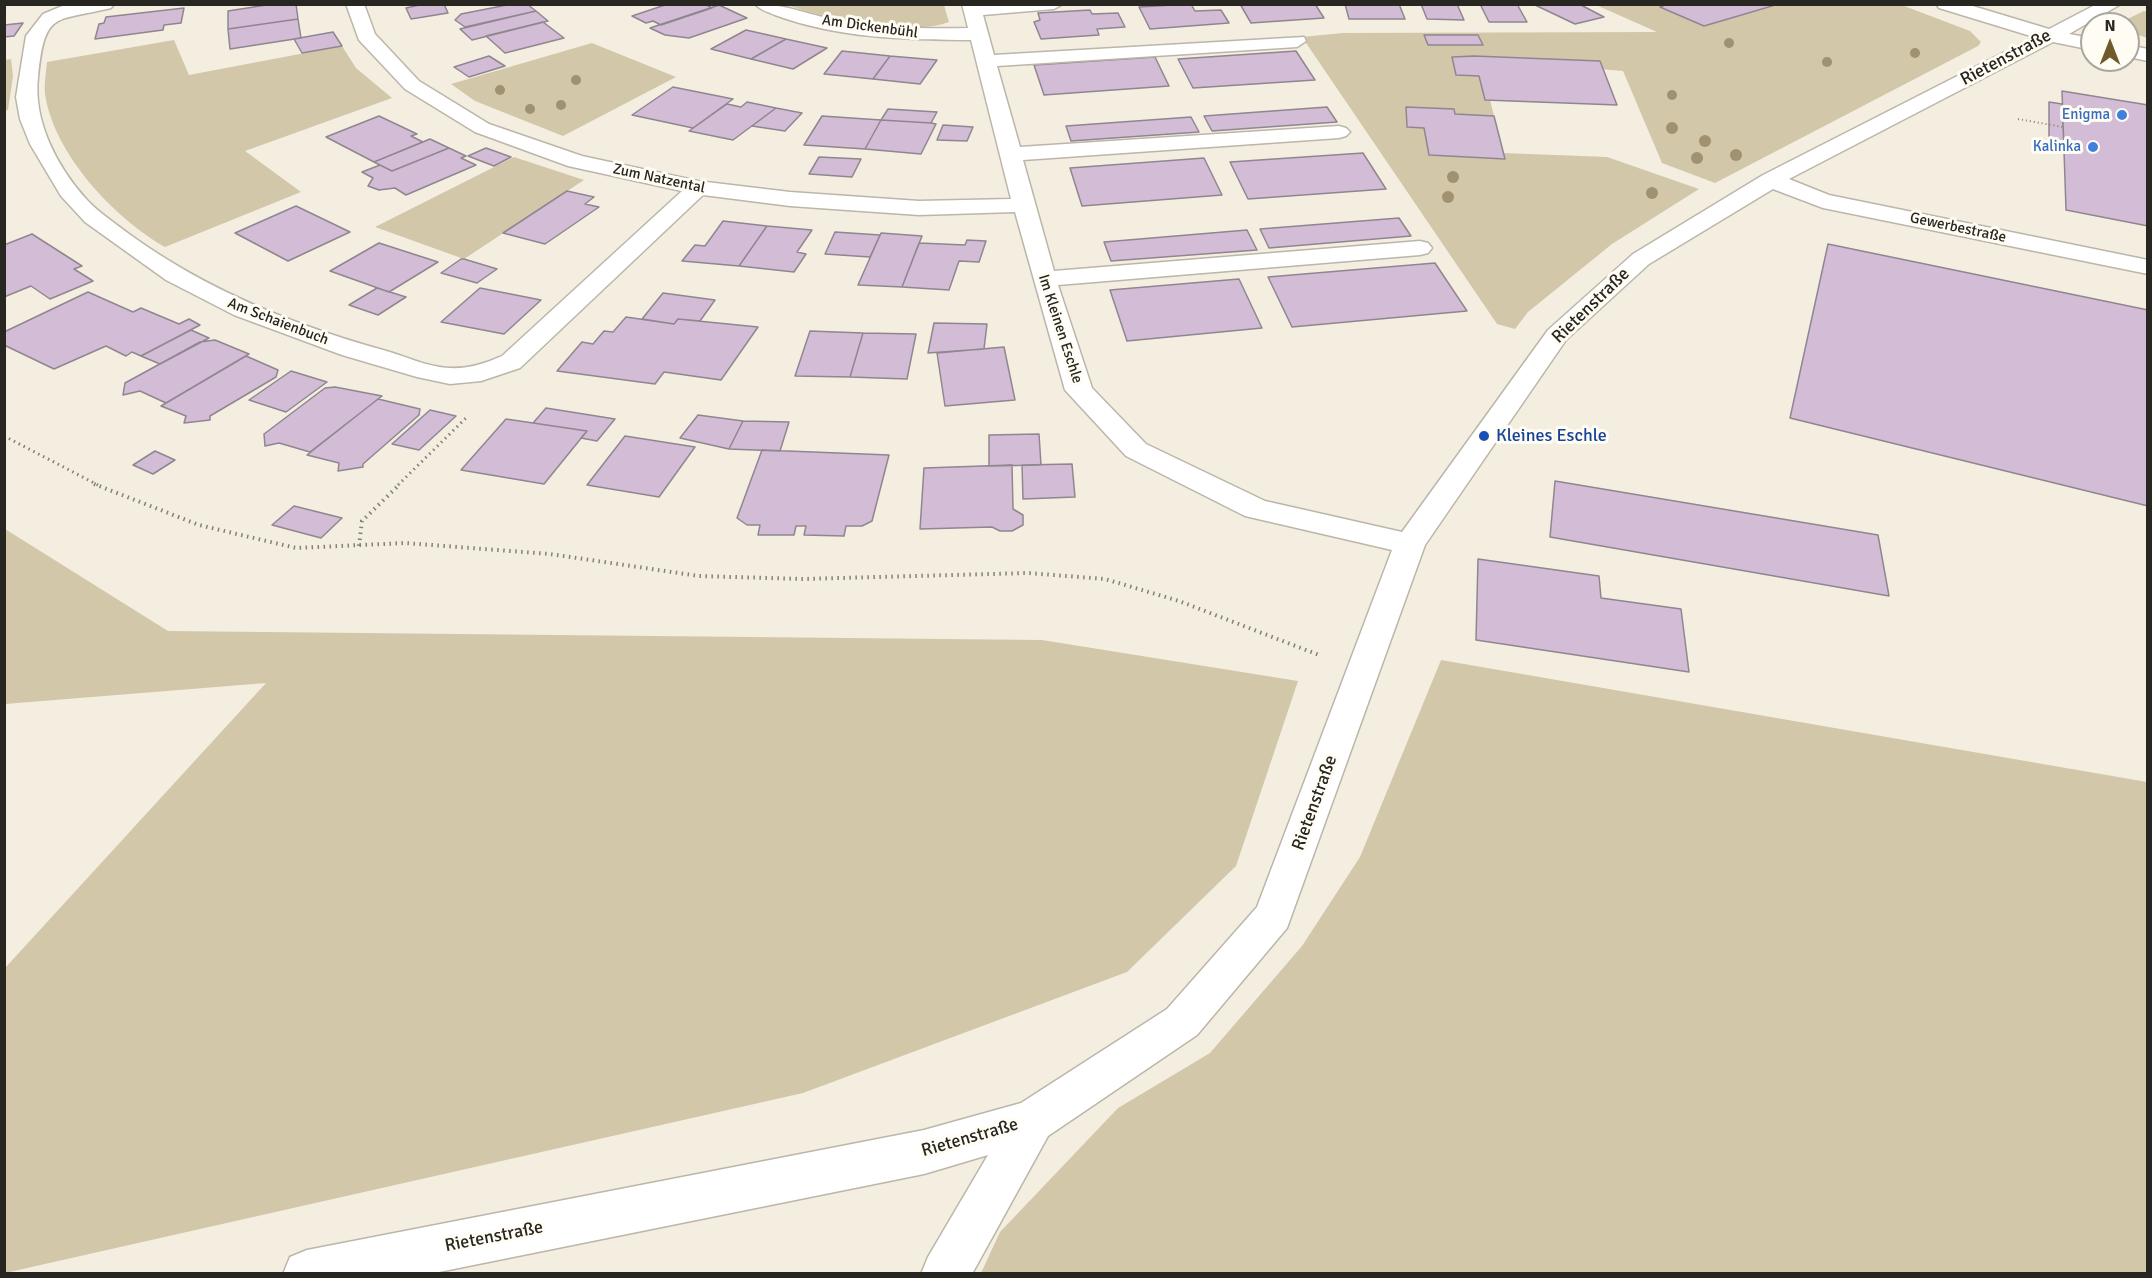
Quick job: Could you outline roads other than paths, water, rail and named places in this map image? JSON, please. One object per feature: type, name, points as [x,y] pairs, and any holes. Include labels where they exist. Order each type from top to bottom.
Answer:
[{"type":"street","name":"Am Schaienbuch","points":[[105,4],[73,8],[52,14],[41,22],[30,52],[27,104],[42,149],[77,203],[130,246],[195,289],[274,323],[340,347],[447,376],[481,375],[511,362],[698,188]]},
{"type":"street","name":"Zum Natzental","points":[[355,4],[366,36],[412,85],[482,128],[576,161],[698,188],[790,200],[919,208],[1023,205]]},
{"type":"street","name":"Am Dickenbühl","points":[[764,4],[829,23],[926,35],[974,16]]},
{"type":"street","points":[[974,16],[1054,4]]},
{"type":"street","points":[[1945,4],[2048,35],[2080,42]]},
{"type":"street","name":"Rietenstraße","points":[[307,1274],[924,1152],[1032,1121],[1182,1022],[1273,916],[1410,544],[1557,335],[1641,259],[1771,180],[2048,35],[2112,4]]},
{"type":"street","name":"Im Kleinen Eschle","points":[[974,16],[1023,205],[1080,390],[1136,450],[1256,509],[1410,544]]},
{"type":"street","points":[[986,61],[1298,41]]},
{"type":"street","points":[[1011,154],[1339,132]]},
{"type":"street","name":"Gewerbestraße","points":[[1771,180],[1823,201],[2148,267]]},
{"type":"street","points":[[1044,279],[1420,248]]},
{"type":"street","points":[[945,1274],[1032,1121]]},
{"type":"place","name":"Enigma","points":[[2122,115]]},
{"type":"place","name":"Kalinka","points":[[2093,147]]},
{"type":"place","name":"Kleines Eschle","points":[[1484,436]]}]
